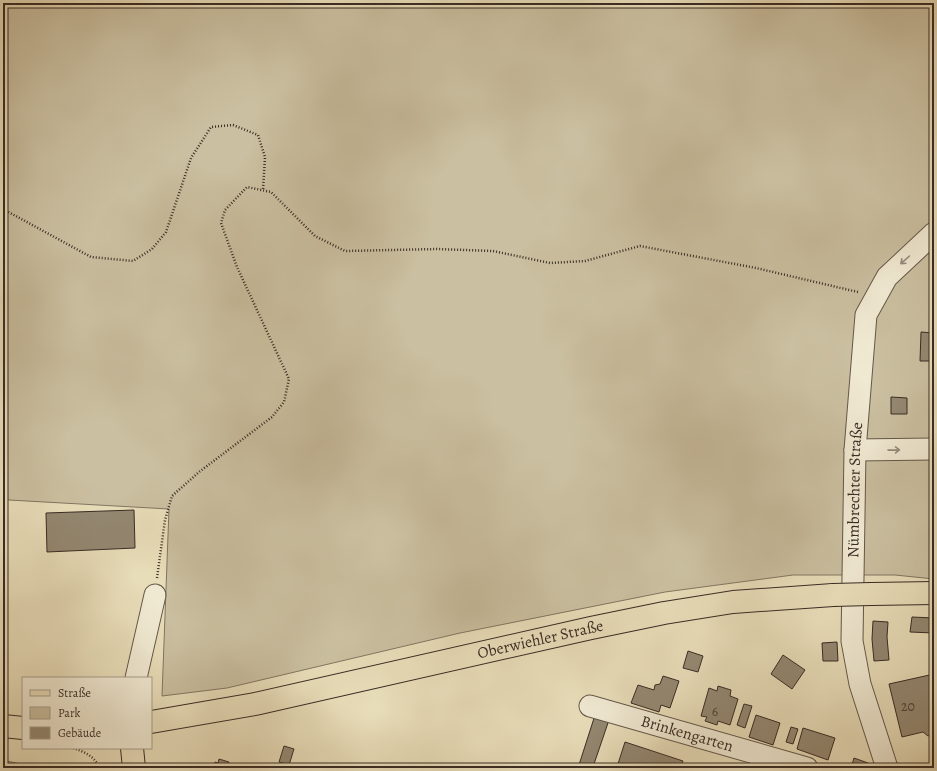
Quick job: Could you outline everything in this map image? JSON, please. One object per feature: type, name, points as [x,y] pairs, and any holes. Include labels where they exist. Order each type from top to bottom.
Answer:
[{"type":"main road","name":"Oberwiehler Straße","points":[[152,722],[255,704],[591,628],[664,613],[733,602],[833,595],[934,593]]},
{"type":"main road","points":[[3,726],[22,728]]},
{"type":"main road","points":[[132,749],[134,768]]},
{"type":"street","name":"Nümbrechter Straße","points":[[886,768],[860,684],[852,641],[855,450],[866,315],[887,277],[934,234]]},
{"type":"street","points":[[855,450],[934,449]]},
{"type":"street","points":[[136,677],[154,595]]},
{"type":"street","name":"Brinkengarten","points":[[590,706],[807,768]]},
{"type":"path","points":[[3,209],[91,257],[133,261],[152,249],[166,232],[191,158],[211,127],[233,125],[258,135],[265,157],[263,190]]},
{"type":"path","points":[[154,595],[165,520],[172,496],[199,472],[272,417],[284,402],[289,379],[238,267],[220,223],[225,210],[247,187],[271,192],[315,236],[345,251],[437,249],[494,251],[550,263],[585,261],[640,246],[756,268],[876,296]]},
{"type":"path","points":[[77,749],[84,751],[97,761],[100,768]]},
{"type":"green space","points":[[3,3],[934,3],[934,579],[895,575],[793,575],[665,592],[460,633],[227,688],[162,696],[169,509],[9,500],[3,496]]},
{"type":"green space","points":[[3,760],[38,768],[3,768]]},
{"type":"building","points":[[933,330],[934,364],[933,361],[920,361],[921,332],[933,333]]},
{"type":"building","points":[[891,397],[907,398],[907,414],[891,414]]},
{"type":"building","points":[[134,510],[135,548],[47,552],[46,513]]},
{"type":"building","points":[[912,617],[934,618],[934,633],[910,632]]},
{"type":"building","points":[[873,621],[888,622],[887,637],[889,660],[874,661],[872,639]]},
{"type":"building","points":[[837,642],[838,661],[823,661],[822,643]]},
{"type":"building","points":[[688,651],[703,656],[698,672],[683,668]]},
{"type":"building","points":[[783,655],[805,670],[792,689],[771,674]]},
{"type":"building","points":[[934,674],[934,734],[928,736],[923,732],[902,737],[889,684]]},
{"type":"building","points":[[663,676],[679,681],[670,708],[661,705],[659,712],[631,703],[638,685],[654,690],[655,685],[660,684]]},
{"type":"building","points":[[718,686],[731,690],[730,696],[738,699],[730,725],[718,721],[717,725],[705,721],[707,717],[701,716],[709,688],[717,691]]},
{"type":"building","points":[[744,704],[752,706],[745,728],[737,725]]},
{"type":"building","points":[[596,712],[610,717],[594,764],[596,768],[578,768]]},
{"type":"building","points":[[756,715],[780,723],[773,745],[749,737]]},
{"type":"building","points":[[791,727],[798,729],[793,744],[786,742]]},
{"type":"building","points":[[803,728],[835,738],[828,760],[797,749]]},
{"type":"building","points":[[625,742],[683,761],[680,768],[617,767]]},
{"type":"building","points":[[284,746],[294,749],[289,765],[279,762]]},
{"type":"building","points":[[854,758],[868,763],[867,768],[851,768]]},
{"type":"building","points":[[219,759],[229,762],[228,766],[230,766],[230,768],[213,768],[215,762],[218,763]]}]
